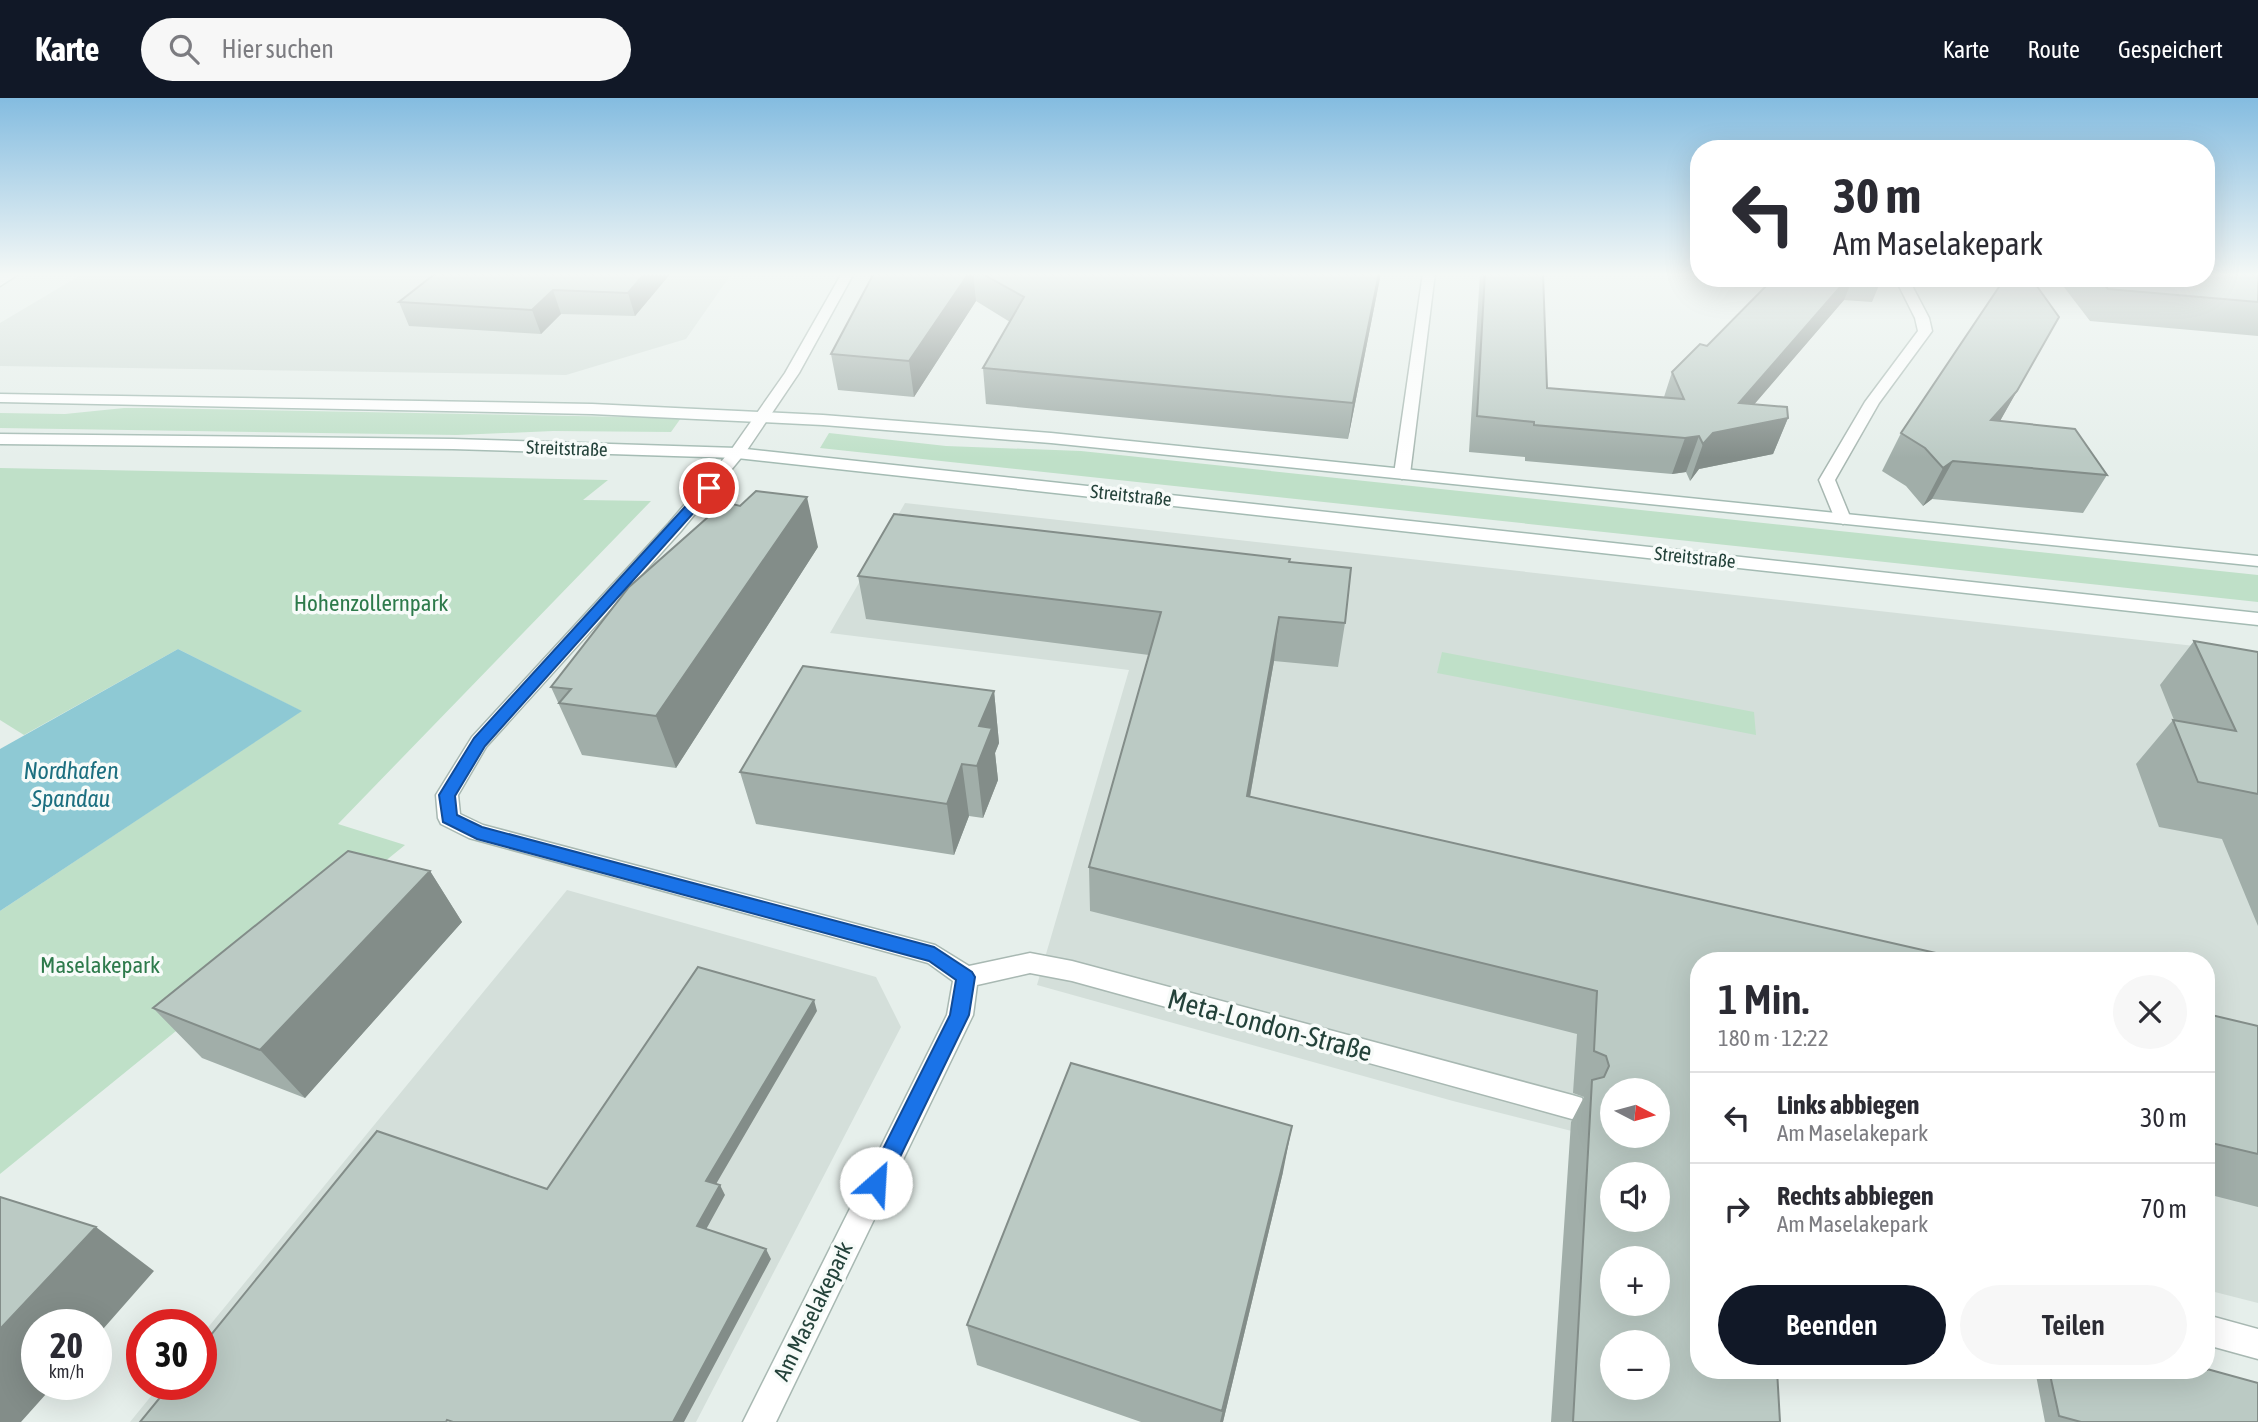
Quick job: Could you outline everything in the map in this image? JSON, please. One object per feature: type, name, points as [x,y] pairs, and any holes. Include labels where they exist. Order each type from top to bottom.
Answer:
[{"type":"main road","points":[[813,335],[792,373],[737,453],[675,527],[479,742],[447,795],[449,818],[477,832],[934,955],[966,977]]},
{"type":"main road","points":[[1402,474],[1421,335]]},
{"type":"main road","points":[[1843,519],[1827,480],[1872,402],[1922,335]]},
{"type":"main road","name":"Streitstraße","points":[[0,398],[563,408],[763,416],[1051,438],[2258,561]]},
{"type":"main road","name":"Streitstraße","points":[[0,439],[453,444],[737,453],[2258,619]]},
{"type":"main road","name":"Meta-London-Straße","points":[[966,977],[1030,963],[1072,971],[1572,1107]]},
{"type":"main road","name":"Am Maselakepark","points":[[759,1422],[960,1015],[966,977]]},
{"type":"main road","points":[[2215,1331],[2258,1343]]},
{"type":"shaded area","points":[[0,335],[689,335],[686,339],[566,375],[0,366]]},
{"type":"shaded area","points":[[905,503],[2258,653],[2258,1303],[2215,1292],[2215,952],[1690,952],[1690,1161],[1639,1148],[1670,1148],[1670,1078],[1600,1078],[1600,1138],[1453,1101],[1037,985],[1129,670],[830,633]]},
{"type":"shaded area","points":[[567,890],[876,977],[901,1027],[696,1422],[130,1422],[148,1400],[217,1400],[217,1317]]},
{"type":"green space","points":[[124,408],[681,418],[671,432],[553,431],[457,435],[0,428],[0,413],[65,414]]},
{"type":"green space","points":[[829,433],[946,446],[1081,451],[2258,575],[2258,602],[820,448]]},
{"type":"green space","name":"Hohenzollernpark","points":[[0,468],[608,480],[583,500],[651,501],[338,824],[405,845],[0,1174],[0,911],[301,711],[178,649],[24,735],[0,720]]},
{"type":"green space","points":[[1442,652],[1754,712],[1756,735],[1437,673]]},
{"type":"water","name":"Nordhafen Spandau","points":[[178,649],[302,711],[0,911],[0,749]]},
{"type":"building","points":[[841,335],[927,335],[909,361],[831,354]]},
{"type":"building","points":[[1002,335],[1367,335],[1353,403],[983,368]]},
{"type":"building","points":[[1482,335],[1545,335],[1547,388],[1684,399],[1672,372],[1700,344],[1707,346],[1718,335],[1798,335],[1739,403],[1787,407],[1788,418],[1713,433],[1703,444],[1699,436],[1685,438],[1534,425],[1534,422],[1477,416]]},
{"type":"building","points":[[1967,335],[2049,335],[2017,391],[1991,420],[2075,429],[2107,475],[1953,461],[1943,468],[1925,448],[1901,433]]},
{"type":"building","points":[[756,491],[807,497],[656,716],[559,703],[571,689],[551,687],[629,587],[725,502],[740,506]]},
{"type":"building","points":[[894,514],[1351,568],[1345,623],[1279,617],[1247,796],[1932,952],[1690,952],[1690,1379],[1778,1379],[1780,1422],[1573,1422],[1592,1080],[1600,1078],[1604,1077],[1609,1066],[1606,1056],[1594,1051],[1597,991],[1089,867],[1161,612],[858,576]]},
{"type":"building","points":[[2194,641],[2258,652],[2258,794],[2198,782],[2173,720],[2236,731]]},
{"type":"building","points":[[803,666],[994,691],[979,726],[992,728],[977,766],[962,764],[947,804],[740,772]]},
{"type":"building","points":[[348,851],[430,871],[260,1050],[153,1008]]},
{"type":"building","points":[[698,967],[814,1000],[706,1181],[720,1185],[697,1226],[766,1249],[673,1422],[140,1422],[158,1400],[217,1400],[217,1327],[377,1131],[547,1189]]},
{"type":"building","points":[[2215,1016],[2258,1026],[2258,1154],[2215,1144]]},
{"type":"building","points":[[1071,1063],[1292,1126],[1222,1411],[967,1325]]},
{"type":"building","points":[[0,1197],[96,1227],[0,1329]]},
{"type":"building","points":[[2215,1371],[2258,1383],[2258,1422],[2081,1422],[2059,1416],[2051,1379],[2215,1379]]},
{"type":"route","points":[[709,488],[479,742],[447,795],[449,818],[477,832],[934,955],[966,977],[960,1015],[876,1183]]},
{"type":"park label","name":"Maselakepark","points":[[100,965]]}]
